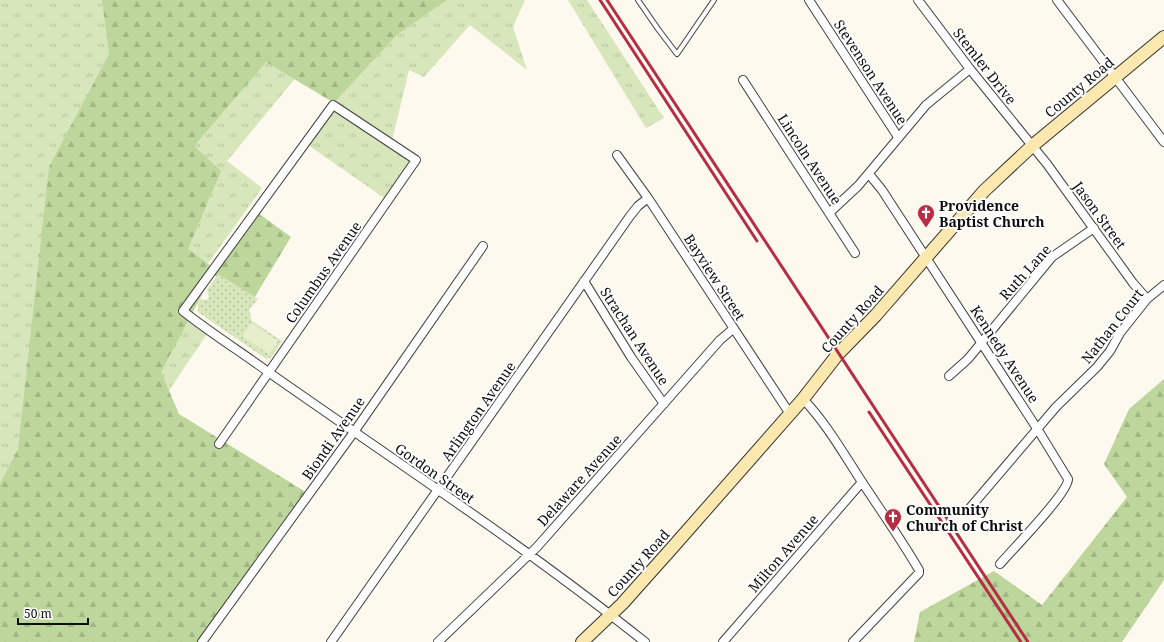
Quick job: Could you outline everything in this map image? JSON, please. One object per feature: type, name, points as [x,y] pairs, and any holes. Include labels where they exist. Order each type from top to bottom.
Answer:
[{"type":"street","name":"Stevenson Avenue","points":[[809,0],[898,137]]},
{"type":"street","name":"Stemler Drive","points":[[918,0],[970,69],[1032,146]]},
{"type":"street","points":[[1057,0],[1164,142]]},
{"type":"street","name":"County Road","points":[[582,642],[611,615],[790,414],[838,354],[876,315],[984,190],[1032,146],[1164,37]]},
{"type":"street","points":[[829,213],[852,193],[926,105],[970,69]]},
{"type":"street","name":"Lincoln Avenue","points":[[743,80],[854,253]]},
{"type":"street","name":"Columbus Avenue","points":[[183,311],[333,105],[416,160],[219,444]]},
{"type":"street","name":"Jason Street","points":[[1032,146],[1094,228],[1133,283],[1147,299]]},
{"type":"street","name":"Bayview Street","points":[[617,155],[648,198],[790,414]]},
{"type":"street","name":"Kennedy Avenue","points":[[869,174],[882,190],[1066,472],[1069,483],[1049,510],[1000,564]]},
{"type":"street","name":"Arlington Avenue","points":[[331,642],[630,216],[638,206],[648,198]]},
{"type":"street","name":"Ruth Lane","points":[[949,376],[968,359],[982,343],[1052,257],[1094,228]]},
{"type":"street","name":"Biondi Avenue","points":[[202,642],[354,432],[483,246]]},
{"type":"street","name":"Strachan Avenue","points":[[584,281],[630,357],[664,404]]},
{"type":"street","name":"Nathan Court","points":[[969,509],[1038,430],[1056,407],[1097,367],[1110,351],[1120,333],[1147,299],[1164,285]]},
{"type":"street","name":"Gordon Street","points":[[183,311],[207,330],[529,555],[645,642]]},
{"type":"street","name":"Delaware Avenue","points":[[438,642],[529,555],[720,340],[733,329]]},
{"type":"street","points":[[803,399],[818,414],[831,433],[862,482],[895,529],[919,573],[854,642]]},
{"type":"street","name":"Milton Avenue","points":[[723,642],[862,482]]},
{"type":"lane","points":[[638,0],[677,54],[714,0]]},
{"type":"green space","points":[[0,0],[360,0],[227,161],[262,188],[174,311],[207,334],[0,642]]},
{"type":"green space","points":[[102,0],[447,0],[397,35],[334,103],[266,62],[194,146],[221,171],[188,249],[215,269],[254,210],[291,237],[253,300],[213,274],[161,372],[179,414],[309,494],[203,642],[0,642],[0,484],[18,449],[49,167],[109,54]]},
{"type":"green space","points":[[447,0],[525,0],[513,27],[527,70],[470,25],[424,77],[409,70],[391,145],[418,164],[390,202],[308,145],[334,103],[397,35]]},
{"type":"green space","points":[[568,0],[587,0],[664,118],[646,128]]},
{"type":"green space","points":[[218,274],[258,299],[249,310],[252,321],[282,341],[271,358],[266,359],[198,312],[198,304],[200,299],[207,300],[209,297],[207,290]]},
{"type":"green space","points":[[251,323],[278,341],[269,354],[242,336]]},
{"type":"green space","points":[[1164,379],[1164,580],[1122,642],[914,642],[920,612],[994,571],[1042,605],[1127,497],[1104,464],[1129,409]]},
{"type":"railway","points":[[600,0],[757,241]]},
{"type":"railway","points":[[607,0],[1028,642]]},
{"type":"railway","points":[[869,412],[1021,642]]},
{"type":"place","name":"Providence Baptist Church","points":[[926,228]]},
{"type":"place","name":"Community Church of Christ","points":[[893,532]]}]
